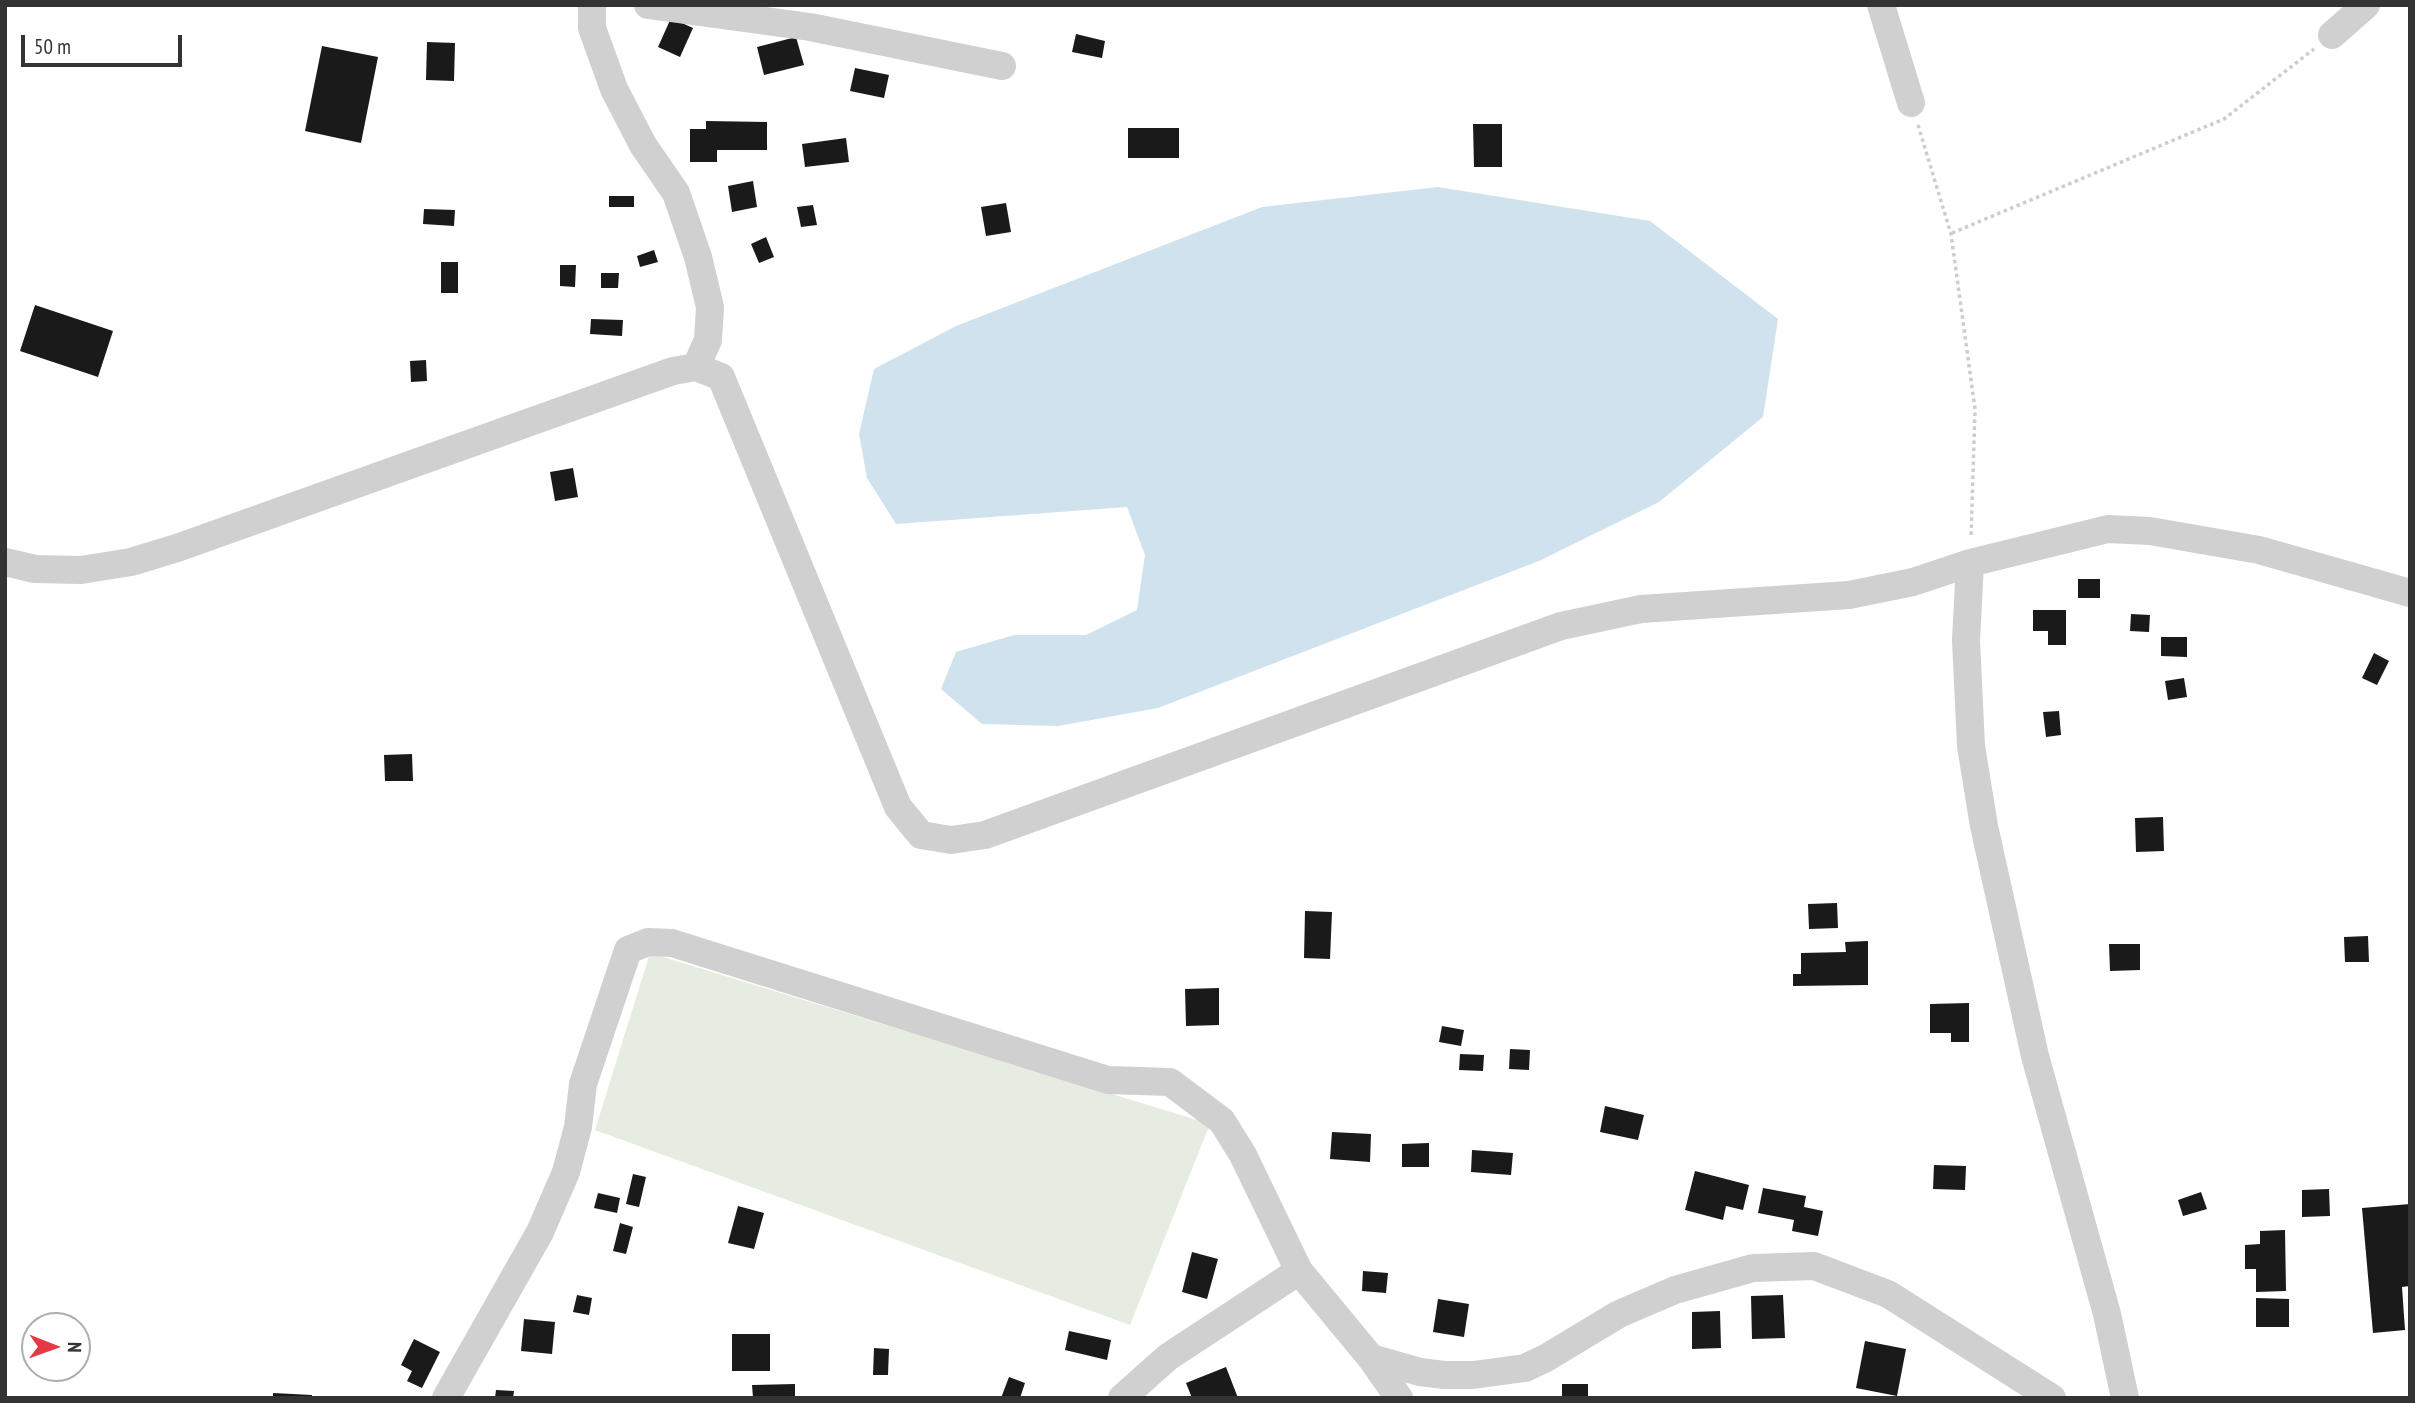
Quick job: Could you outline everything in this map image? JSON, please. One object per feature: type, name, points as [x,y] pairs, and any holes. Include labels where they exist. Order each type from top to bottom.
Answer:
[{"type":"street","points":[[592,5],[592,28],[614,89],[643,145],[676,193],[698,257],[710,307],[708,340],[696,367]]},
{"type":"street","points":[[648,5],[810,27],[1002,66]]},
{"type":"street","points":[[1881,5],[1911,103]]},
{"type":"street","points":[[2332,35],[2366,5]]},
{"type":"street","points":[[5,562],[35,569],[81,570],[131,562],[673,371],[696,367],[721,377],[898,807],[921,835],[951,840],[985,835],[1561,626],[1641,609],[1849,594],[1913,582],[1970,563],[2108,529],[2150,531],[2259,550],[2410,593]]},
{"type":"street","points":[[1970,563],[1966,640],[1971,746],[1984,826],[2035,1056],[2107,1314],[2125,1398]]},
{"type":"street","points":[[446,1398],[540,1232],[566,1172],[578,1127],[583,1084],[628,950],[648,942],[672,943],[1108,1080],[1170,1082],[1222,1121],[1243,1155],[1299,1270],[1371,1358],[1399,1398]]},
{"type":"street","points":[[1371,1358],[1420,1372],[1444,1375],[1474,1375],[1525,1368],[1546,1359],[1619,1314],[1675,1290],[1753,1268],[1814,1266],[1888,1294],[2052,1398]]},
{"type":"street","points":[[1122,1398],[1168,1357],[1299,1270]]},
{"type":"path","points":[[1951,234],[2224,119],[2332,35]]},
{"type":"path","points":[[1911,103],[1951,234],[1975,409],[1970,563]]},
{"type":"shaded area","points":[[650,953],[1210,1124],[1130,1325],[595,1130]]},
{"type":"water","points":[[1438,187],[1650,221],[1778,319],[1763,417],[1659,502],[1539,561],[1158,708],[1058,726],[982,724],[941,689],[956,652],[1014,635],[1086,635],[1137,610],[1145,555],[1127,507],[896,524],[867,478],[859,434],[874,369],[956,326],[1262,207]]},
{"type":"building","points":[[671,18],[693,28],[680,57],[658,47]]},
{"type":"building","points":[[1076,34],[1105,41],[1102,58],[1072,52]]},
{"type":"building","points":[[796,37],[804,65],[764,75],[757,47]]},
{"type":"building","points":[[427,42],[455,43],[454,81],[426,80]]},
{"type":"building","points":[[322,46],[378,57],[361,143],[305,131]]},
{"type":"building","points":[[855,68],[889,75],[884,98],[850,91]]},
{"type":"building","points":[[706,121],[767,122],[767,150],[717,150],[717,162],[690,162],[690,129],[706,129]]},
{"type":"building","points":[[1473,124],[1502,124],[1502,167],[1474,167]]},
{"type":"building","points":[[1128,128],[1179,128],[1179,158],[1128,158]]},
{"type":"building","points":[[846,138],[849,162],[805,167],[802,144]]},
{"type":"building","points":[[753,181],[757,207],[732,212],[728,186]]},
{"type":"building","points":[[609,196],[634,196],[634,207],[609,207]]},
{"type":"building","points":[[1006,203],[1011,232],[986,236],[981,207]]},
{"type":"building","points":[[813,205],[817,225],[801,227],[797,207]]},
{"type":"building","points":[[424,209],[455,210],[454,226],[423,224]]},
{"type":"building","points":[[766,237],[774,257],[759,263],[751,244]]},
{"type":"building","points":[[654,250],[658,262],[640,267],[637,256]]},
{"type":"building","points":[[441,262],[458,262],[458,293],[441,293]]},
{"type":"building","points":[[560,265],[576,265],[575,287],[560,286]]},
{"type":"building","points":[[601,273],[619,273],[618,288],[601,288]]},
{"type":"building","points":[[35,305],[113,331],[98,377],[20,351]]},
{"type":"building","points":[[591,319],[623,320],[622,336],[590,334]]},
{"type":"building","points":[[426,360],[427,381],[411,382],[410,361]]},
{"type":"building","points":[[573,468],[578,497],[555,501],[550,472]]},
{"type":"building","points":[[2078,579],[2100,579],[2100,598],[2078,598]]},
{"type":"building","points":[[2033,610],[2066,610],[2066,645],[2048,645],[2048,631],[2033,631]]},
{"type":"building","points":[[2131,614],[2150,615],[2149,632],[2130,631]]},
{"type":"building","points":[[2161,637],[2187,637],[2187,657],[2161,656]]},
{"type":"building","points":[[2374,653],[2389,661],[2377,685],[2362,678]]},
{"type":"building","points":[[2184,678],[2187,697],[2168,700],[2165,681]]},
{"type":"building","points":[[2059,711],[2061,735],[2046,737],[2043,712]]},
{"type":"building","points":[[412,754],[413,781],[385,781],[384,755]]},
{"type":"building","points":[[2163,817],[2164,851],[2136,852],[2135,818]]},
{"type":"building","points":[[1837,903],[1838,928],[1809,929],[1808,904]]},
{"type":"building","points":[[1305,911],[1332,912],[1330,959],[1304,958]]},
{"type":"building","points":[[2368,936],[2369,962],[2345,962],[2344,937]]},
{"type":"building","points":[[1868,941],[1868,985],[1793,986],[1793,974],[1801,974],[1801,953],[1846,952],[1845,942]]},
{"type":"building","points":[[2109,944],[2140,944],[2140,970],[2110,971]]},
{"type":"building","points":[[1219,988],[1219,1025],[1186,1026],[1185,989]]},
{"type":"building","points":[[1969,1003],[1969,1042],[1951,1042],[1951,1033],[1930,1033],[1930,1004]]},
{"type":"building","points":[[1442,1026],[1464,1030],[1461,1046],[1439,1042]]},
{"type":"building","points":[[1510,1049],[1530,1050],[1529,1070],[1509,1069]]},
{"type":"building","points":[[1460,1054],[1484,1055],[1483,1071],[1459,1070]]},
{"type":"building","points":[[1605,1106],[1644,1115],[1638,1140],[1600,1132]]},
{"type":"building","points":[[1332,1132],[1371,1134],[1370,1162],[1330,1159]]},
{"type":"building","points":[[1429,1143],[1429,1167],[1402,1167],[1402,1144]]},
{"type":"building","points":[[1472,1150],[1513,1153],[1511,1175],[1471,1172]]},
{"type":"building","points":[[1934,1165],[1966,1166],[1965,1190],[1933,1189]]},
{"type":"building","points":[[1695,1171],[1749,1185],[1743,1210],[1726,1206],[1723,1220],[1685,1210]]},
{"type":"building","points":[[633,1174],[646,1177],[639,1207],[626,1204]]},
{"type":"building","points":[[1763,1188],[1806,1196],[1804,1207],[1823,1211],[1818,1236],[1792,1231],[1794,1220],[1758,1213]]},
{"type":"building","points":[[2329,1189],[2330,1216],[2302,1217],[2302,1190]]},
{"type":"building","points":[[2201,1192],[2207,1209],[2183,1216],[2178,1200]]},
{"type":"building","points":[[598,1193],[620,1198],[617,1213],[594,1208]]},
{"type":"building","points":[[2410,1204],[2410,1286],[2402,1287],[2405,1330],[2373,1333],[2362,1208]]},
{"type":"building","points":[[738,1206],[764,1213],[754,1249],[728,1243]]},
{"type":"building","points":[[620,1223],[633,1227],[626,1254],[613,1251]]},
{"type":"building","points":[[2285,1230],[2286,1291],[2256,1292],[2256,1269],[2245,1269],[2245,1245],[2260,1244],[2260,1231]]},
{"type":"building","points":[[1192,1252],[1218,1259],[1207,1299],[1182,1292]]},
{"type":"building","points":[[1363,1271],[1388,1273],[1386,1293],[1362,1291]]},
{"type":"building","points":[[577,1295],[592,1298],[589,1315],[573,1312]]},
{"type":"building","points":[[1783,1295],[1785,1338],[1752,1339],[1751,1296]]},
{"type":"building","points":[[2256,1298],[2289,1299],[2289,1327],[2256,1327]]},
{"type":"building","points":[[1438,1299],[1469,1304],[1464,1337],[1433,1332]]},
{"type":"building","points":[[1720,1311],[1721,1348],[1692,1349],[1692,1312]]},
{"type":"building","points":[[524,1319],[555,1322],[552,1354],[521,1351]]},
{"type":"building","points":[[1069,1331],[1111,1340],[1107,1360],[1065,1350]]},
{"type":"building","points":[[732,1334],[770,1334],[770,1371],[732,1371]]},
{"type":"building","points":[[414,1339],[440,1352],[422,1388],[407,1381],[412,1371],[401,1365]]},
{"type":"building","points":[[1865,1341],[1906,1349],[1897,1396],[1856,1388]]},
{"type":"building","points":[[874,1348],[889,1349],[888,1375],[873,1375]]},
{"type":"building","points":[[1226,1367],[1238,1398],[1192,1398],[1186,1383]]},
{"type":"building","points":[[1009,1377],[1025,1383],[1020,1398],[1001,1398]]},
{"type":"building","points":[[795,1384],[795,1398],[753,1398],[752,1385]]},
{"type":"building","points":[[1562,1384],[1588,1384],[1588,1398],[1562,1398]]},
{"type":"building","points":[[496,1390],[514,1391],[513,1398],[495,1398]]},
{"type":"building","points":[[273,1393],[312,1395],[312,1398],[273,1398]]}]
